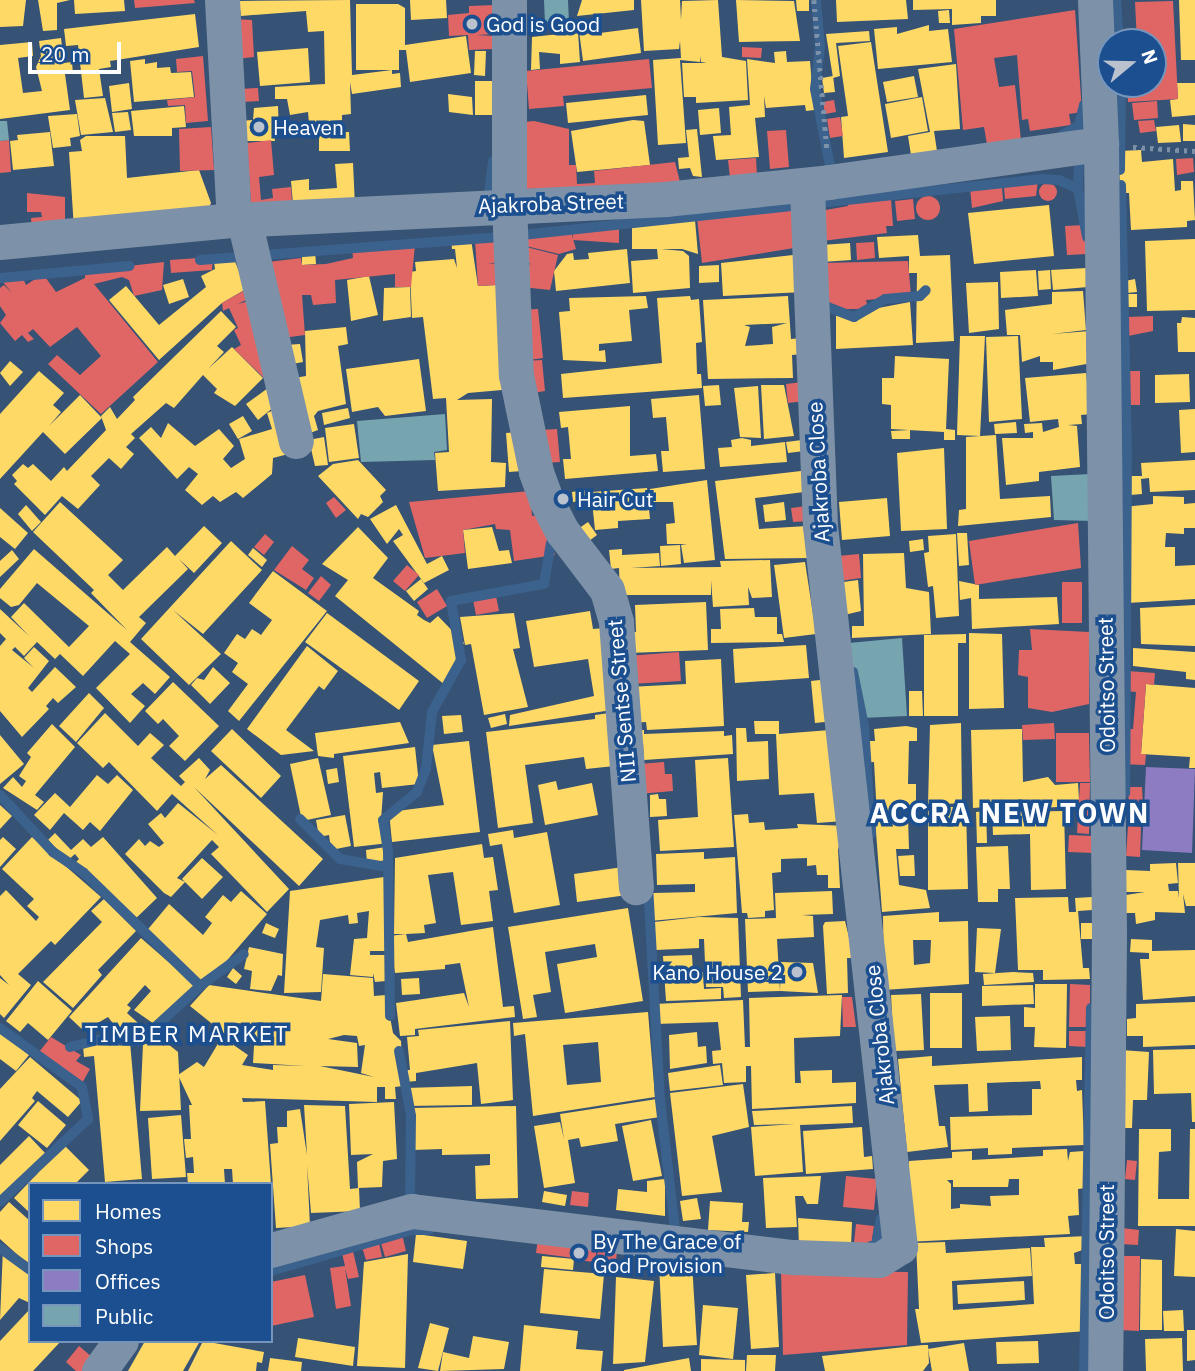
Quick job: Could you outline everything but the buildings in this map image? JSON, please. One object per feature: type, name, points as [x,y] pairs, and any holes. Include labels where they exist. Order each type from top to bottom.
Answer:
[{"type":"street","points":[[222,0],[239,220],[296,441]]},
{"type":"street","points":[[509,0],[509,204]]},
{"type":"street","name":"Odoitso Street","points":[[1095,0],[1101,144],[1109,935],[1105,1371]]},
{"type":"street","name":"Ajakroba Street","points":[[0,242],[239,220],[509,204],[665,199],[818,183],[1101,144]]},
{"type":"street","name":"Ajakroba Close","points":[[273,1249],[412,1211],[794,1257],[878,1261],[900,1247],[820,526],[818,183]]},
{"type":"street","name":"NII Sentse Street","points":[[509,204],[516,375],[536,472],[562,531],[607,590],[616,622],[636,887]]},
{"type":"street","points":[[99,1371],[120,1343]]},
{"type":"path","points":[[814,0],[818,183]]},
{"type":"path","points":[[1101,144],[1195,151]]},
{"type":"waterway","points":[[816,0],[820,46],[815,89],[830,166]]},
{"type":"waterway","points":[[1116,0],[1118,28]]},
{"type":"waterway","points":[[1120,170],[1121,98]]},
{"type":"waterway","points":[[1062,135],[1079,125],[1084,105]]},
{"type":"waterway","points":[[1078,189],[1079,154]]},
{"type":"waterway","points":[[488,202],[493,161]]},
{"type":"waterway","points":[[200,260],[522,235],[1041,179],[1059,180],[1078,189],[1087,237]]},
{"type":"waterway","points":[[1121,185],[1127,448],[1125,793]]},
{"type":"waterway","points":[[0,278],[129,266]]},
{"type":"waterway","points":[[825,306],[854,317],[885,299],[920,296],[926,290]]},
{"type":"waterway","points":[[390,1016],[388,851],[383,820],[417,792],[426,769],[432,712],[461,660],[451,601],[544,584],[551,543]]},
{"type":"waterway","points":[[853,672],[864,726],[871,834]]},
{"type":"waterway","points":[[0,795],[53,852],[84,873],[200,986]]},
{"type":"waterway","points":[[300,819],[340,859],[387,867]]},
{"type":"waterway","points":[[648,885],[660,1100],[675,1230]]},
{"type":"waterway","points":[[70,1047],[99,1040],[140,1041],[200,986],[244,954]]},
{"type":"waterway","points":[[1084,1371],[1091,1008]]},
{"type":"waterway","points":[[0,1028],[82,1087],[88,1119],[0,1202]]},
{"type":"waterway","points":[[399,1051],[411,1116],[410,1203]]},
{"type":"waterway","points":[[871,1246],[876,1246],[881,1218]]},
{"type":"waterway","points":[[273,1270],[412,1230],[429,1230]]},
{"type":"waterway","points":[[0,1248],[28,1269]]},
{"type":"place","name":"God is Good","points":[[472,24]]},
{"type":"place","name":"Heaven","points":[[259,127]]},
{"type":"place","name":"Hair Cut","points":[[563,499]]},
{"type":"place","name":"Kano House 2","points":[[797,972]]},
{"type":"place","name":"By The Grace of God Provision","points":[[579,1253]]},
{"type":"district","name":"ACCRA NEW TOWN","points":[[1010,813]]},
{"type":"district","name":"TIMBER MARKET","points":[[187,1033]]}]
